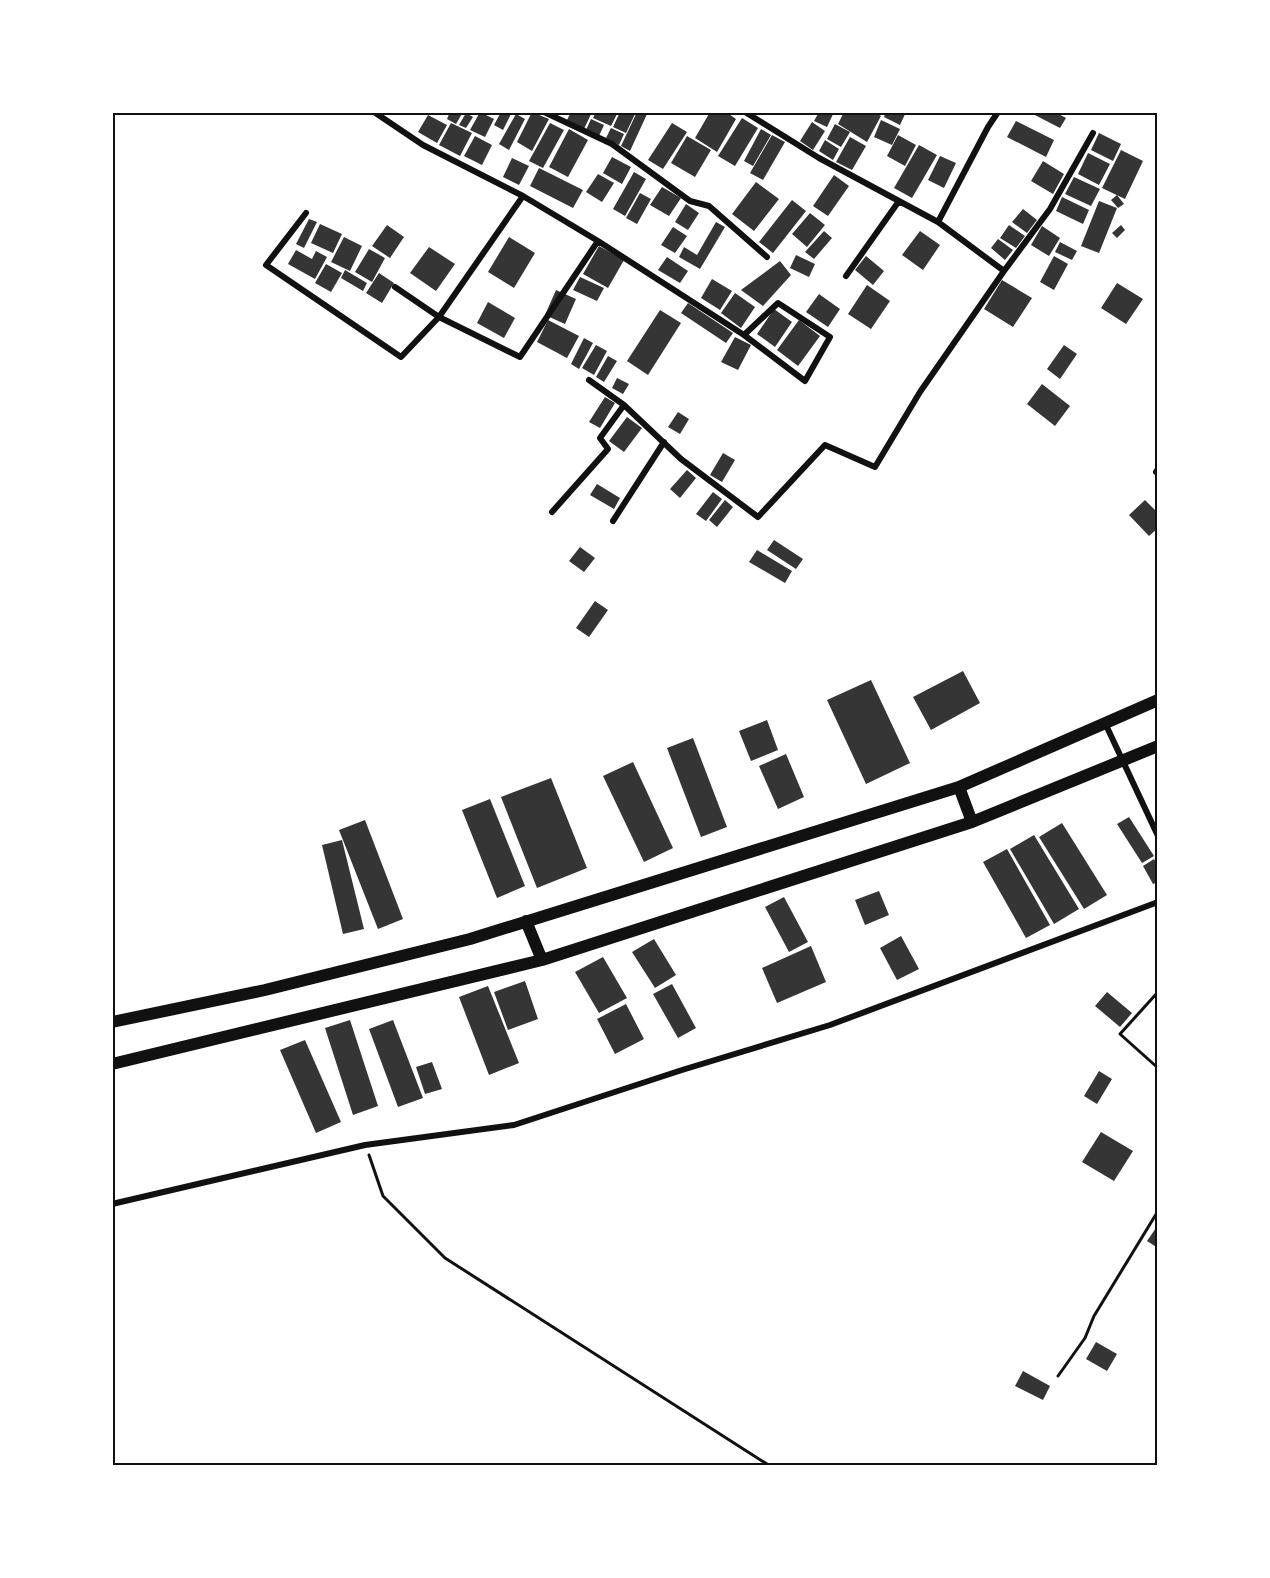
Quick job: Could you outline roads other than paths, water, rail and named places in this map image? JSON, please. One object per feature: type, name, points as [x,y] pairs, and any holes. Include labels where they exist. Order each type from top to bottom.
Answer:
[{"type":"main road","points":[[112,1022],[265,990],[470,939],[959,787],[1158,700]]},
{"type":"main road","points":[[112,1064],[542,960],[972,822],[1158,746]]},
{"type":"main road","points":[[959,787],[972,822]]},
{"type":"main road","points":[[526,921],[542,960]]},
{"type":"street","points":[[374,112],[423,145],[523,196],[598,241],[744,335],[805,381],[830,337],[778,303],[744,335]]},
{"type":"street","points":[[544,112],[612,144],[690,201],[709,206],[767,257]]},
{"type":"street","points":[[745,112],[819,158],[938,222],[1004,271]]},
{"type":"street","points":[[938,222],[998,112]]},
{"type":"street","points":[[589,380],[624,405],[681,459],[758,517],[825,445],[875,467],[920,392],[1050,209],[1093,133]]},
{"type":"street","points":[[306,213],[266,266],[401,357],[440,317],[523,196]]},
{"type":"street","points":[[846,276],[899,201]]},
{"type":"street","points":[[395,286],[440,317],[520,357],[598,241]]},
{"type":"street","points":[[552,512],[608,449],[600,438],[624,405]]},
{"type":"street","points":[[613,521],[664,442]]},
{"type":"street","points":[[1105,723],[1121,762],[1158,836]]},
{"type":"street","points":[[112,1204],[365,1145],[514,1125],[830,1025],[1158,902]]}]
